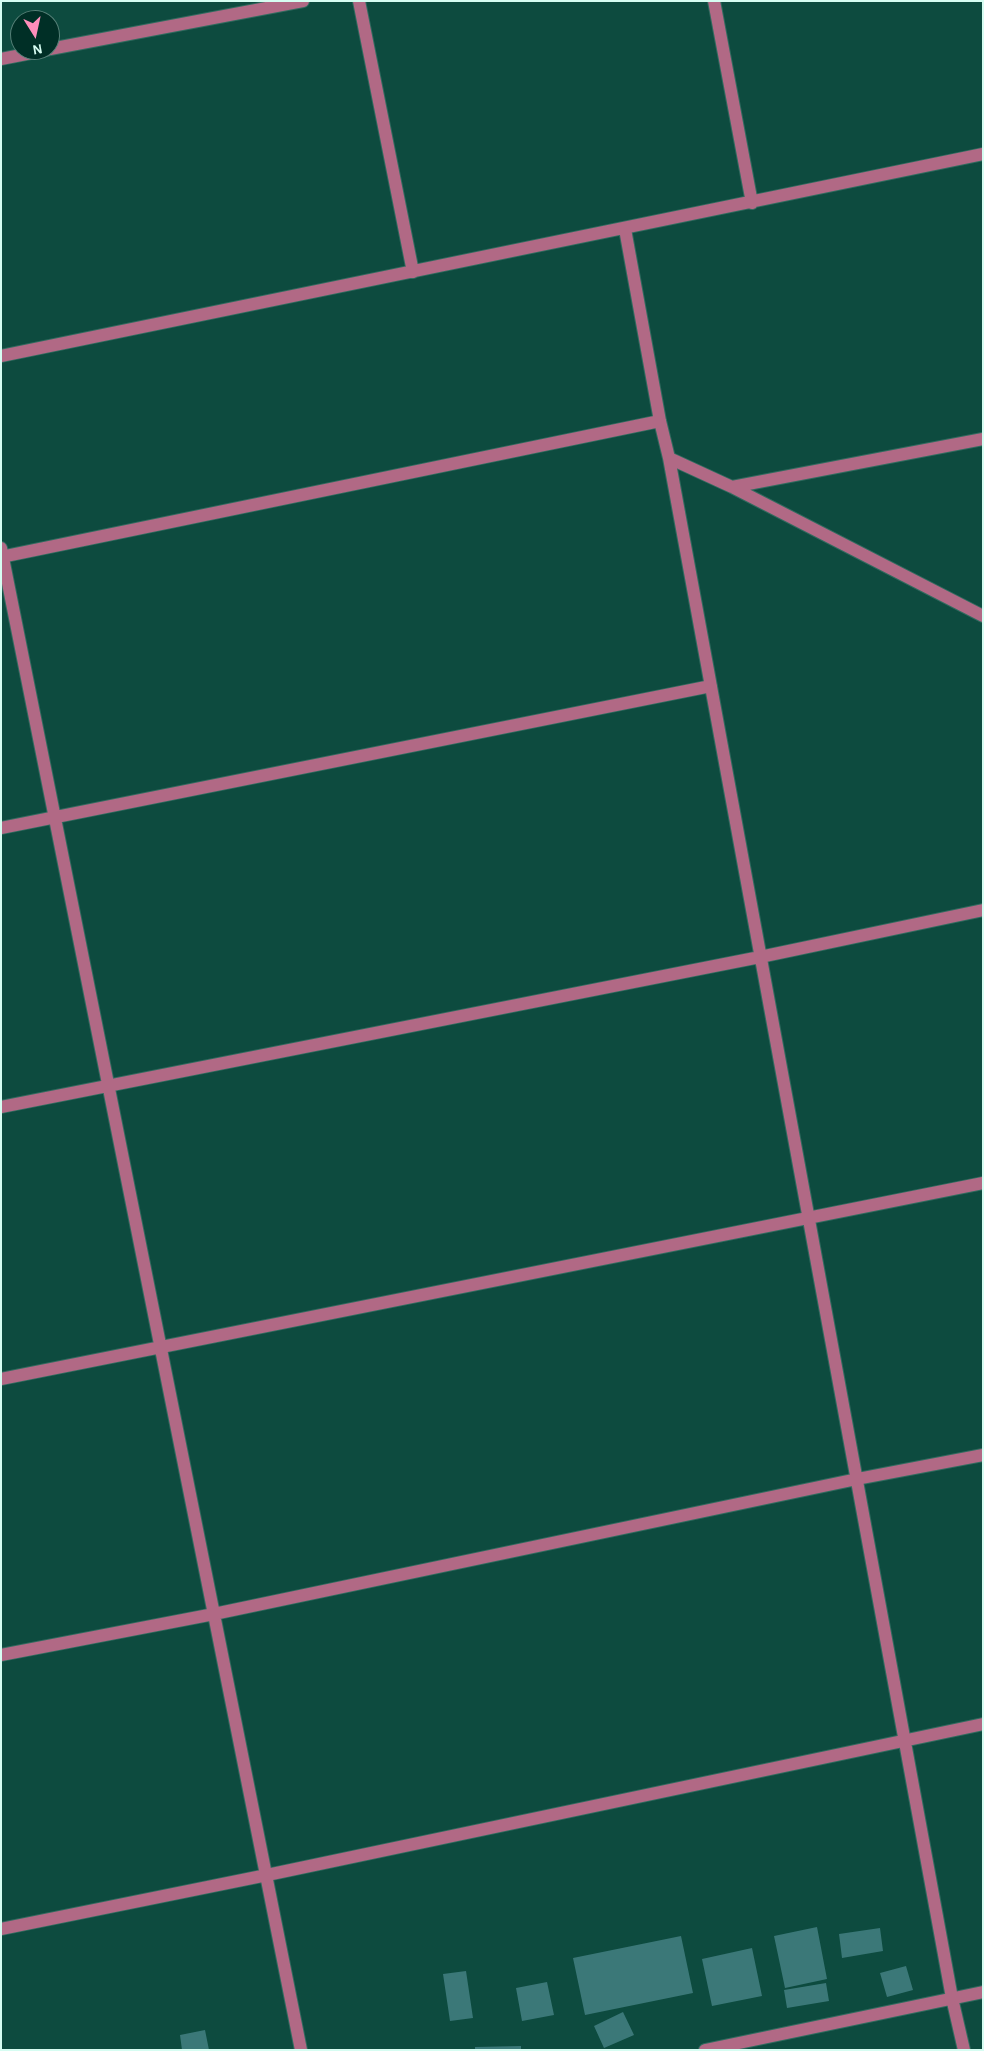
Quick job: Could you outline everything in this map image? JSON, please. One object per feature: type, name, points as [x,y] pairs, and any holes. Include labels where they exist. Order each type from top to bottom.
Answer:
[{"type":"street","points":[[60,48],[303,1]]},
{"type":"street","points":[[360,1],[413,272]]},
{"type":"street","points":[[714,1],[752,202]]},
{"type":"street","points":[[1,356],[983,154]]},
{"type":"street","points":[[625,228],[858,1479],[952,1998],[964,2050]]},
{"type":"street","points":[[301,2050],[2,554],[660,421]]},
{"type":"street","points":[[732,487],[983,439]]},
{"type":"street","points":[[669,458],[732,487],[983,616]]},
{"type":"street","points":[[1,828],[711,686]]},
{"type":"street","points":[[1,1107],[760,957],[983,910]]},
{"type":"street","points":[[1,1379],[983,1183]]},
{"type":"street","points":[[1,1655],[214,1614],[858,1479],[983,1455]]},
{"type":"street","points":[[1,1928],[267,1875],[983,1724]]},
{"type":"street","points":[[706,2050],[983,1992]]},
{"type":"building","points":[[817,1927],[827,1979],[785,1988],[774,1936]]},
{"type":"building","points":[[880,1928],[883,1951],[842,1958],[839,1934]]},
{"type":"building","points":[[681,1936],[693,1993],[585,2015],[573,1958]]},
{"type":"building","points":[[752,1948],[762,1996],[712,2006],[702,1959]]},
{"type":"building","points":[[906,1966],[913,1990],[887,1997],[880,1973]]},
{"type":"building","points":[[466,1971],[473,2018],[450,2021],[443,1974]]},
{"type":"building","points":[[547,1982],[554,2015],[522,2021],[516,1988]]},
{"type":"building","points":[[826,1983],[829,2001],[787,2008],[784,1990]]},
{"type":"building","points":[[623,2012],[634,2035],[604,2048],[594,2026]]},
{"type":"building","points":[[205,2030],[209,2050],[182,2050],[180,2035]]},
{"type":"building","points":[[521,2046],[521,2050],[475,2050],[475,2047]]}]
